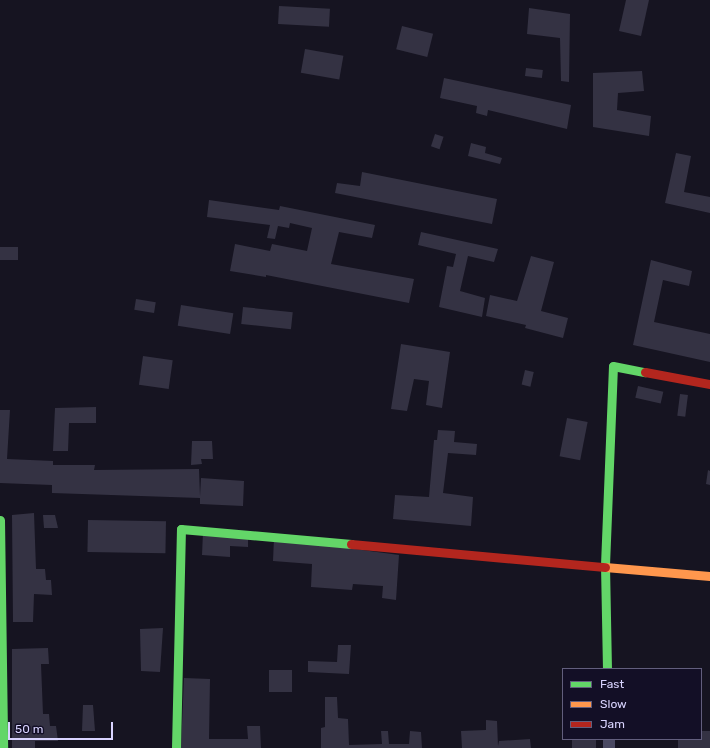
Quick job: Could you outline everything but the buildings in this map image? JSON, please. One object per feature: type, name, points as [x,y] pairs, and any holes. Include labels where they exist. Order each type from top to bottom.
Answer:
[{"type":"street","points":[[607,668],[605,565],[613,366],[710,384]]},
{"type":"street","points":[[0,520],[3,748]]},
{"type":"street","points":[[176,748],[180,529],[605,565],[710,576]]},
{"type":"traffic: fast","points":[[607,668],[605,565],[613,366],[645,372]]},
{"type":"traffic: fast","points":[[0,520],[3,748]]},
{"type":"traffic: fast","points":[[176,748],[181,529],[351,544]]},
{"type":"traffic: slow","points":[[605,567],[710,576]]},
{"type":"traffic: jam","points":[[645,372],[710,384]]},
{"type":"traffic: jam","points":[[351,544],[605,567]]}]
